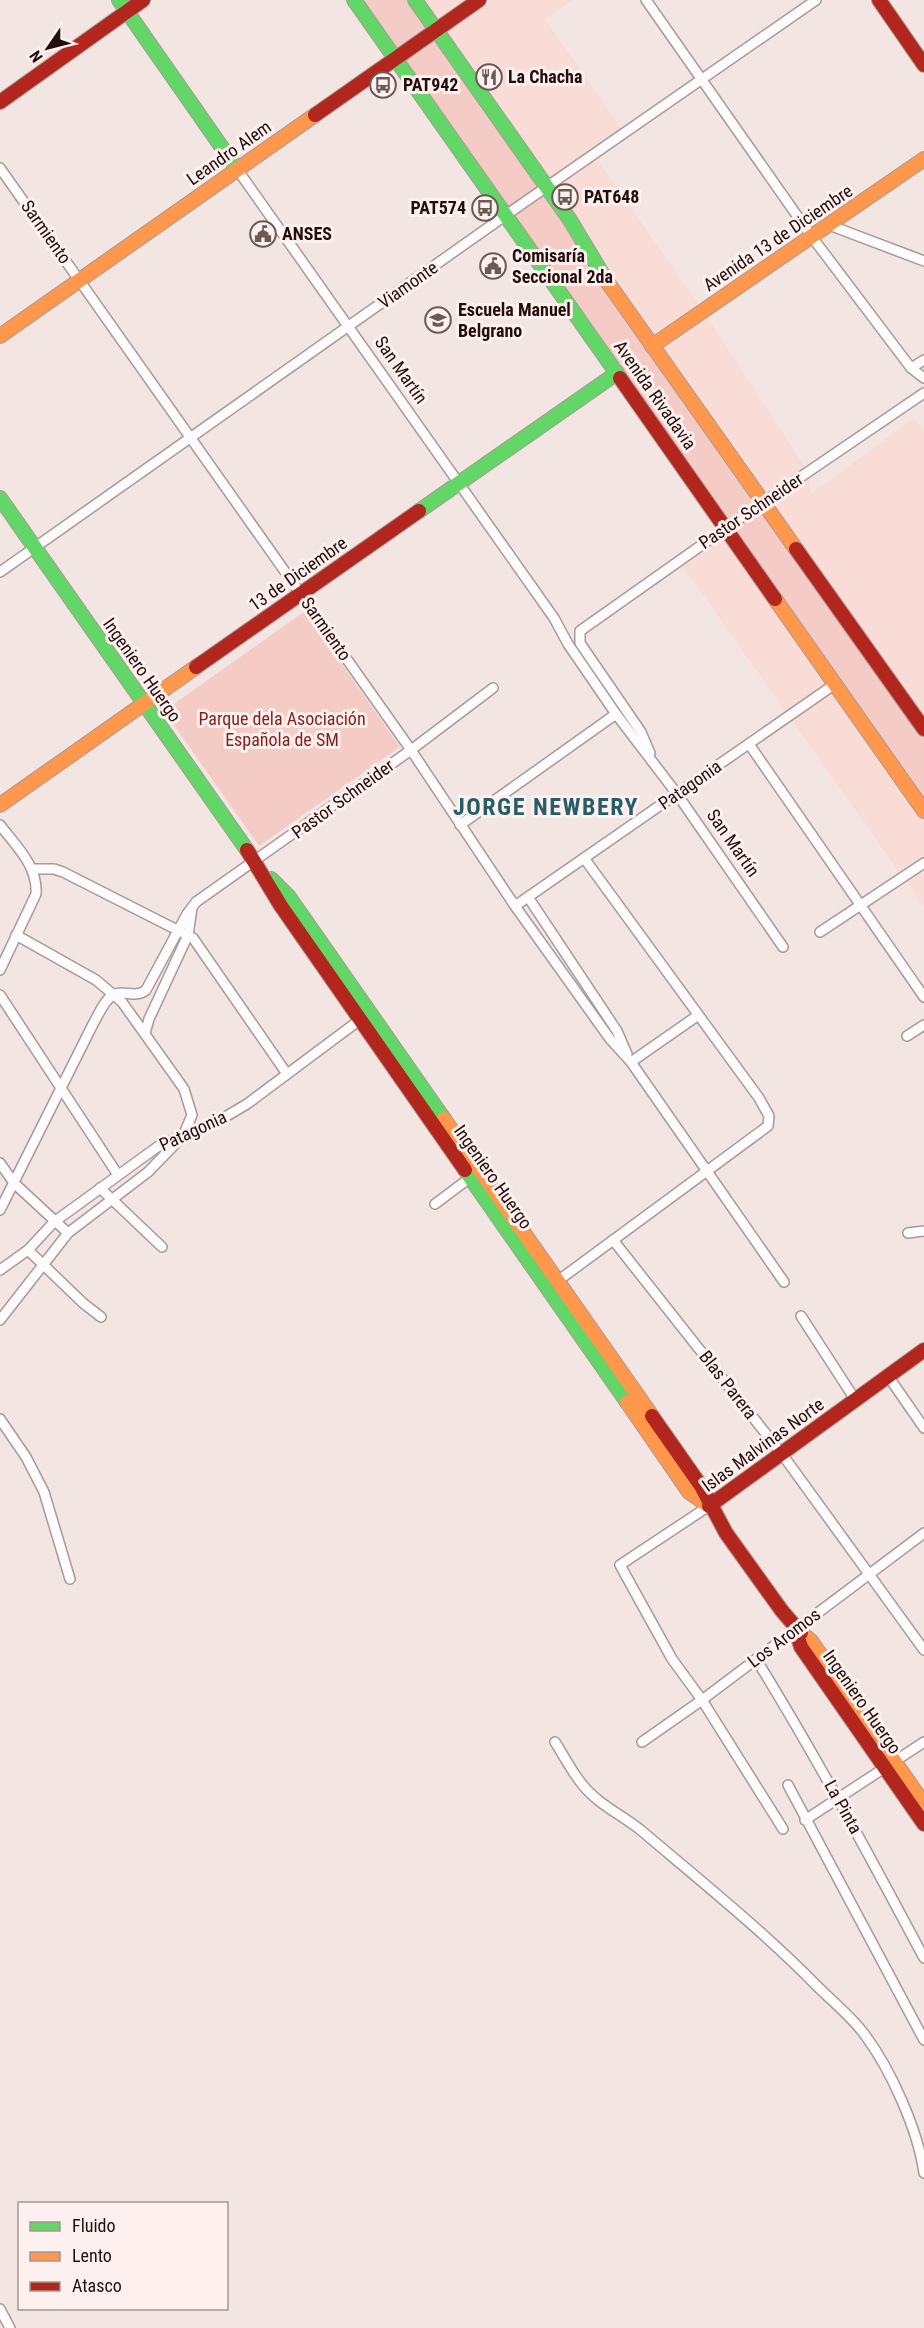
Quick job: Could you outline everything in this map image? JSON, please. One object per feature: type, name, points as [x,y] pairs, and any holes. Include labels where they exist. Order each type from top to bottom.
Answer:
[{"type":"main road","points":[[0,102],[123,6],[144,0]]},
{"type":"main road","name":"Avenida Rivadavia","points":[[354,0],[924,810]]},
{"type":"main road","name":"Avenida Rivadavia","points":[[415,0],[570,220],[605,279],[924,729]]},
{"type":"main road","name":"Leandro Alem","points":[[0,336],[479,0]]},
{"type":"main road","points":[[879,0],[924,65]]},
{"type":"main road","name":"San Martín","points":[[123,6],[237,170]]},
{"type":"main road","name":"Avenida 13 de Diciembre","points":[[652,346],[924,159]]},
{"type":"main road","name":"13 de Diciembre","points":[[0,805],[617,373]]},
{"type":"main road","name":"Ingeniero Huergo","points":[[0,498],[255,862],[281,906],[689,1492],[709,1506]]},
{"type":"main road","name":"Ingeniero Huergo","points":[[255,862],[289,897],[559,1280],[702,1486],[709,1506],[795,1629],[801,1647],[891,1765],[924,1804]]},
{"type":"main road","name":"Islas Malvinas Norte","points":[[709,1506],[924,1350]]},
{"type":"main road","name":"Ingeniero Huergo","points":[[891,1765],[924,1824]]},
{"type":"street","points":[[646,0],[812,237],[911,368],[924,378]]},
{"type":"street","name":"Viamonte","points":[[0,572],[506,215],[816,0]]},
{"type":"street","name":"Sarmiento","points":[[0,168],[411,750],[516,906],[610,1039],[631,1062],[784,1282]]},
{"type":"street","name":"San Martín","points":[[237,170],[554,618],[568,644],[616,714],[653,760],[783,947]]},
{"type":"street","points":[[829,225],[924,261]]},
{"type":"street","points":[[911,368],[924,360]]},
{"type":"street","name":"Pastor Schneider","points":[[580,631],[726,527],[924,393]]},
{"type":"street","name":"San Martín","points":[[580,631],[580,643],[641,732],[653,760]]},
{"type":"street","name":"Patagonia","points":[[516,906],[835,684]]},
{"type":"street","name":"Pastor Schneider","points":[[113,995],[121,993],[136,995],[146,990],[192,908],[493,688]]},
{"type":"street","points":[[460,825],[616,714]]},
{"type":"street","points":[[749,744],[924,997]]},
{"type":"street","points":[[0,825],[33,869],[37,882],[36,894],[0,970]]},
{"type":"street","points":[[559,1280],[768,1126],[769,1116],[722,1044],[697,1016],[584,858]]},
{"type":"street","points":[[820,932],[924,863]]},
{"type":"street","points":[[33,869],[54,869],[63,872],[193,938],[287,1074]]},
{"type":"street","name":"Sarmiento","points":[[528,897],[617,1031],[631,1062]]},
{"type":"street","points":[[146,1033],[149,1019],[188,935],[192,908]]},
{"type":"street","points":[[0,1320],[68,1233],[148,1172],[183,1136],[192,1115],[184,1089],[131,1013],[96,980],[16,935]]},
{"type":"street","points":[[0,995],[118,1175]]},
{"type":"street","points":[[0,1210],[93,1024],[113,995]]},
{"type":"street","points":[[631,1062],[697,1016]]},
{"type":"street","name":"Patagonia","points":[[0,1270],[28,1250],[54,1222],[160,1145],[220,1120],[361,1019]]},
{"type":"street","points":[[907,1036],[924,1024]]},
{"type":"street","points":[[0,1163],[14,1183],[68,1233]]},
{"type":"street","points":[[435,1204],[471,1177]]},
{"type":"street","points":[[100,1188],[162,1246]]},
{"type":"street","points":[[908,1233],[924,1231]]},
{"type":"street","name":"Blas Parera","points":[[614,1240],[782,1454],[924,1650]]},
{"type":"street","points":[[28,1250],[101,1317]]},
{"type":"street","points":[[801,1316],[856,1401]]},
{"type":"street","points":[[888,1376],[924,1428]]},
{"type":"street","points":[[0,1419],[26,1457],[44,1492],[70,1579]]},
{"type":"street","name":"Islas Malvinas Norte","points":[[702,1700],[672,1659],[620,1565],[709,1506]]},
{"type":"street","name":"Los Aromos","points":[[642,1742],[702,1700],[924,1533]]},
{"type":"street","name":"La Pinta","points":[[756,1659],[839,1798],[924,1958]]},
{"type":"street","points":[[702,1700],[783,1829]]},
{"type":"street","points":[[555,1742],[582,1785],[590,1793],[641,1831],[738,1912],[790,1958],[865,2035],[883,2063],[902,2105],[915,2137],[924,2173]]},
{"type":"street","points":[[805,1820],[924,1742]]},
{"type":"street","points":[[788,1785],[924,2040]]},
{"type":"street","points":[[0,2309],[10,2328]]},
{"type":"shaded area","points":[[415,0],[572,0],[545,19],[625,134],[594,155],[703,311],[808,472],[811,494],[914,418],[924,432],[924,907],[679,561],[762,501]]},
{"type":"green space","points":[[355,0],[415,0],[924,729],[924,811]]},
{"type":"green space","name":"Parque dela Asociación Española de SM","points":[[305,611],[400,747],[259,846],[164,711]]},
{"type":"traffic: fast","points":[[119,0],[237,169]]},
{"type":"traffic: fast","points":[[354,0],[620,378]]},
{"type":"traffic: fast","points":[[415,0],[570,220],[606,280]]},
{"type":"traffic: fast","points":[[419,511],[617,373]]},
{"type":"traffic: fast","points":[[0,498],[247,850]]},
{"type":"traffic: fast","points":[[271,879],[289,897],[444,1119]]},
{"type":"traffic: fast","points":[[465,1170],[627,1402]]},
{"type":"traffic: slow","points":[[0,336],[315,115]]},
{"type":"traffic: slow","points":[[652,346],[924,159]]},
{"type":"traffic: slow","points":[[606,280],[796,549]]},
{"type":"traffic: slow","points":[[775,599],[924,811]]},
{"type":"traffic: slow","points":[[0,805],[196,667]]},
{"type":"traffic: slow","points":[[444,1119],[652,1416]]},
{"type":"traffic: slow","points":[[627,1402],[689,1492],[709,1506]]},
{"type":"traffic: slow","points":[[801,1633],[811,1641],[924,1804]]},
{"type":"traffic: jam","points":[[0,102],[143,0]]},
{"type":"traffic: jam","points":[[315,115],[479,0]]},
{"type":"traffic: jam","points":[[879,0],[924,65]]},
{"type":"traffic: jam","points":[[620,378],[775,599]]},
{"type":"traffic: jam","points":[[196,667],[419,511]]},
{"type":"traffic: jam","points":[[796,549],[924,729]]},
{"type":"traffic: jam","points":[[247,850],[281,906],[465,1170]]},
{"type":"traffic: jam","points":[[709,1506],[924,1350]]},
{"type":"traffic: jam","points":[[652,1416],[701,1486],[726,1533],[782,1611],[801,1633]]},
{"type":"traffic: jam","points":[[796,1631],[801,1647],[924,1824]]},
{"type":"place","name":"La Chacha","points":[[489,77]]},
{"type":"place","name":"PAT942","points":[[383,85]]},
{"type":"place","name":"PAT648","points":[[565,197]]},
{"type":"place","name":"PAT574","points":[[485,208]]},
{"type":"place","name":"ANSES","points":[[263,234]]},
{"type":"place","name":"Comisaría Seccional 2da","points":[[493,266]]},
{"type":"place","name":"Escuela Manuel Belgrano","points":[[438,320]]},
{"type":"district","name":"JORGE NEWBERY","points":[[546,807]]}]
